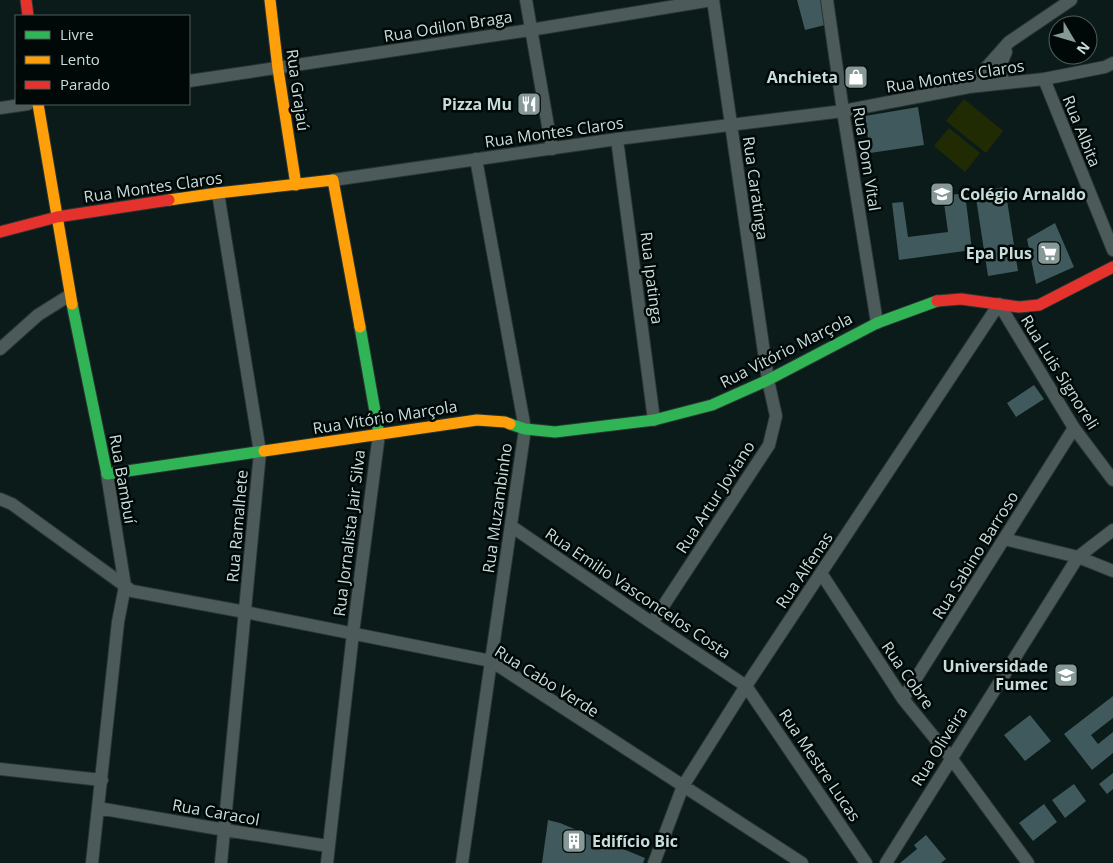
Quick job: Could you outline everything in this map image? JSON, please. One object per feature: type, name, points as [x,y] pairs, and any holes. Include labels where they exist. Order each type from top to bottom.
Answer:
[{"type":"street","points":[[26,0],[28,15]]},
{"type":"street","name":"Rua Grajaú","points":[[270,0],[278,69],[296,185]]},
{"type":"street","points":[[526,0],[552,148]]},
{"type":"street","name":"Rua Odilon Braga","points":[[190,81],[530,30],[712,0]]},
{"type":"street","name":"Rua Caratinga","points":[[712,0],[768,380]]},
{"type":"street","name":"Rua Dom Vital","points":[[827,0],[877,323]]},
{"type":"street","points":[[969,87],[1010,42],[1071,0]]},
{"type":"street","points":[[1004,83],[1000,66],[1010,42]]},
{"type":"street","name":"Rua Montes Claros","points":[[0,232],[57,217],[218,193],[296,185],[617,139],[843,110],[969,87],[1044,79],[1105,67],[1113,63]]},
{"type":"street","name":"Rua Albita","points":[[1044,79],[1113,250]]},
{"type":"street","points":[[0,108],[21,105]]},
{"type":"street","name":"Rua Bambuí","points":[[38,105],[70,295],[107,474],[125,586],[118,622],[92,863]]},
{"type":"street","name":"Rua Ipatinga","points":[[617,139],[654,420]]},
{"type":"street","name":"Rua Muzambinho","points":[[462,863],[525,429],[476,159]]},
{"type":"street","name":"Rua Jornalista Jair Silva","points":[[326,863],[379,434],[333,180]]},
{"type":"street","name":"Rua Ramalhete","points":[[218,193],[260,452],[221,863]]},
{"type":"street","name":"Rua Vitório Marçola","points":[[107,474],[477,420],[505,422],[525,429],[555,432],[654,420],[712,405],[768,380],[877,323],[938,301],[961,299],[1019,307],[1039,304],[1113,267]]},
{"type":"street","points":[[0,349],[38,315],[70,295]]},
{"type":"street","name":"Rua Luis Signoreli","points":[[1000,304],[1074,428],[1113,480]]},
{"type":"street","name":"Rua Alfenas","points":[[654,863],[682,786],[746,686],[1000,304]]},
{"type":"street","name":"Rua Artur Joviano","points":[[652,623],[769,445],[776,416],[768,380]]},
{"type":"street","name":"Rua Sabino Barroso","points":[[902,699],[1074,428]]},
{"type":"street","name":"Rua Cabo Verde","points":[[0,499],[12,504],[132,591],[490,661],[802,863]]},
{"type":"street","name":"Rua Emilio Vasconcelos Costa","points":[[511,526],[746,686]]},
{"type":"street","name":"Rua Oliveira","points":[[886,863],[1078,557],[1113,530]]},
{"type":"street","points":[[1004,539],[1078,557],[1113,571]]},
{"type":"street","name":"Rua Cobre","points":[[821,573],[902,699],[951,758],[1028,863]]},
{"type":"street","name":"Rua Mestre Lucas","points":[[746,686],[866,863]]},
{"type":"street","points":[[0,769],[102,780]]},
{"type":"street","name":"Rua Caracol","points":[[98,808],[328,846]]},
{"type":"green space","points":[[964,99],[1003,131],[986,153],[946,121]]},
{"type":"green space","points":[[949,128],[980,153],[965,172],[934,146]]},
{"type":"building","points":[[797,0],[826,0],[829,24],[805,30]]},
{"type":"building","points":[[918,107],[924,145],[870,153],[865,116]]},
{"type":"building","points":[[1005,187],[1018,271],[988,276],[975,192]]},
{"type":"building","points":[[965,193],[972,250],[899,260],[892,203],[903,202],[908,237],[948,232],[943,196]]},
{"type":"building","name":"Epa Plus","points":[[1055,223],[1074,267],[1036,284],[1027,239]]},
{"type":"building","points":[[1034,385],[1044,399],[1016,417],[1007,403]]},
{"type":"building","points":[[1113,696],[1113,718],[1091,735],[1098,744],[1113,732],[1113,753],[1092,770],[1064,734]]},
{"type":"building","points":[[1030,715],[1051,741],[1025,761],[1004,735]]},
{"type":"building","points":[[1113,773],[1113,789],[1107,794],[1099,784]]},
{"type":"building","points":[[1074,784],[1086,801],[1065,818],[1052,800]]},
{"type":"building","points":[[1044,804],[1057,822],[1033,841],[1019,823]]},
{"type":"building","name":"Edifício Bic","points":[[548,820],[560,823],[645,858],[643,863],[542,863]]},
{"type":"building","points":[[926,835],[946,859],[941,863],[900,863],[917,849],[914,845]]},
{"type":"traffic: fast","points":[[510,424],[525,429],[555,432],[654,420],[712,405],[768,380],[877,323],[937,301]]},
{"type":"traffic: fast","points":[[72,304],[107,474],[264,451]]},
{"type":"traffic: fast","points":[[360,327],[379,434]]},
{"type":"traffic: slow","points":[[270,0],[278,69],[296,185]]},
{"type":"traffic: slow","points":[[38,105],[72,304]]},
{"type":"traffic: slow","points":[[169,200],[333,180],[360,327]]},
{"type":"traffic: slow","points":[[264,451],[477,420],[510,424]]},
{"type":"traffic: jam","points":[[26,0],[28,15]]},
{"type":"traffic: jam","points":[[0,232],[57,217],[169,200]]},
{"type":"traffic: jam","points":[[937,301],[961,299],[1019,307],[1039,305],[1113,267]]},
{"type":"place","name":"Anchieta","points":[[856,77]]},
{"type":"place","name":"Pizza Mu","points":[[529,104]]},
{"type":"place","name":"Colégio Arnaldo","points":[[942,194]]},
{"type":"place","name":"Epa Plus","points":[[1049,253]]},
{"type":"place","name":"Universidade Fumec","points":[[1066,675]]},
{"type":"place","name":"Edifício Bic","points":[[574,841]]}]
